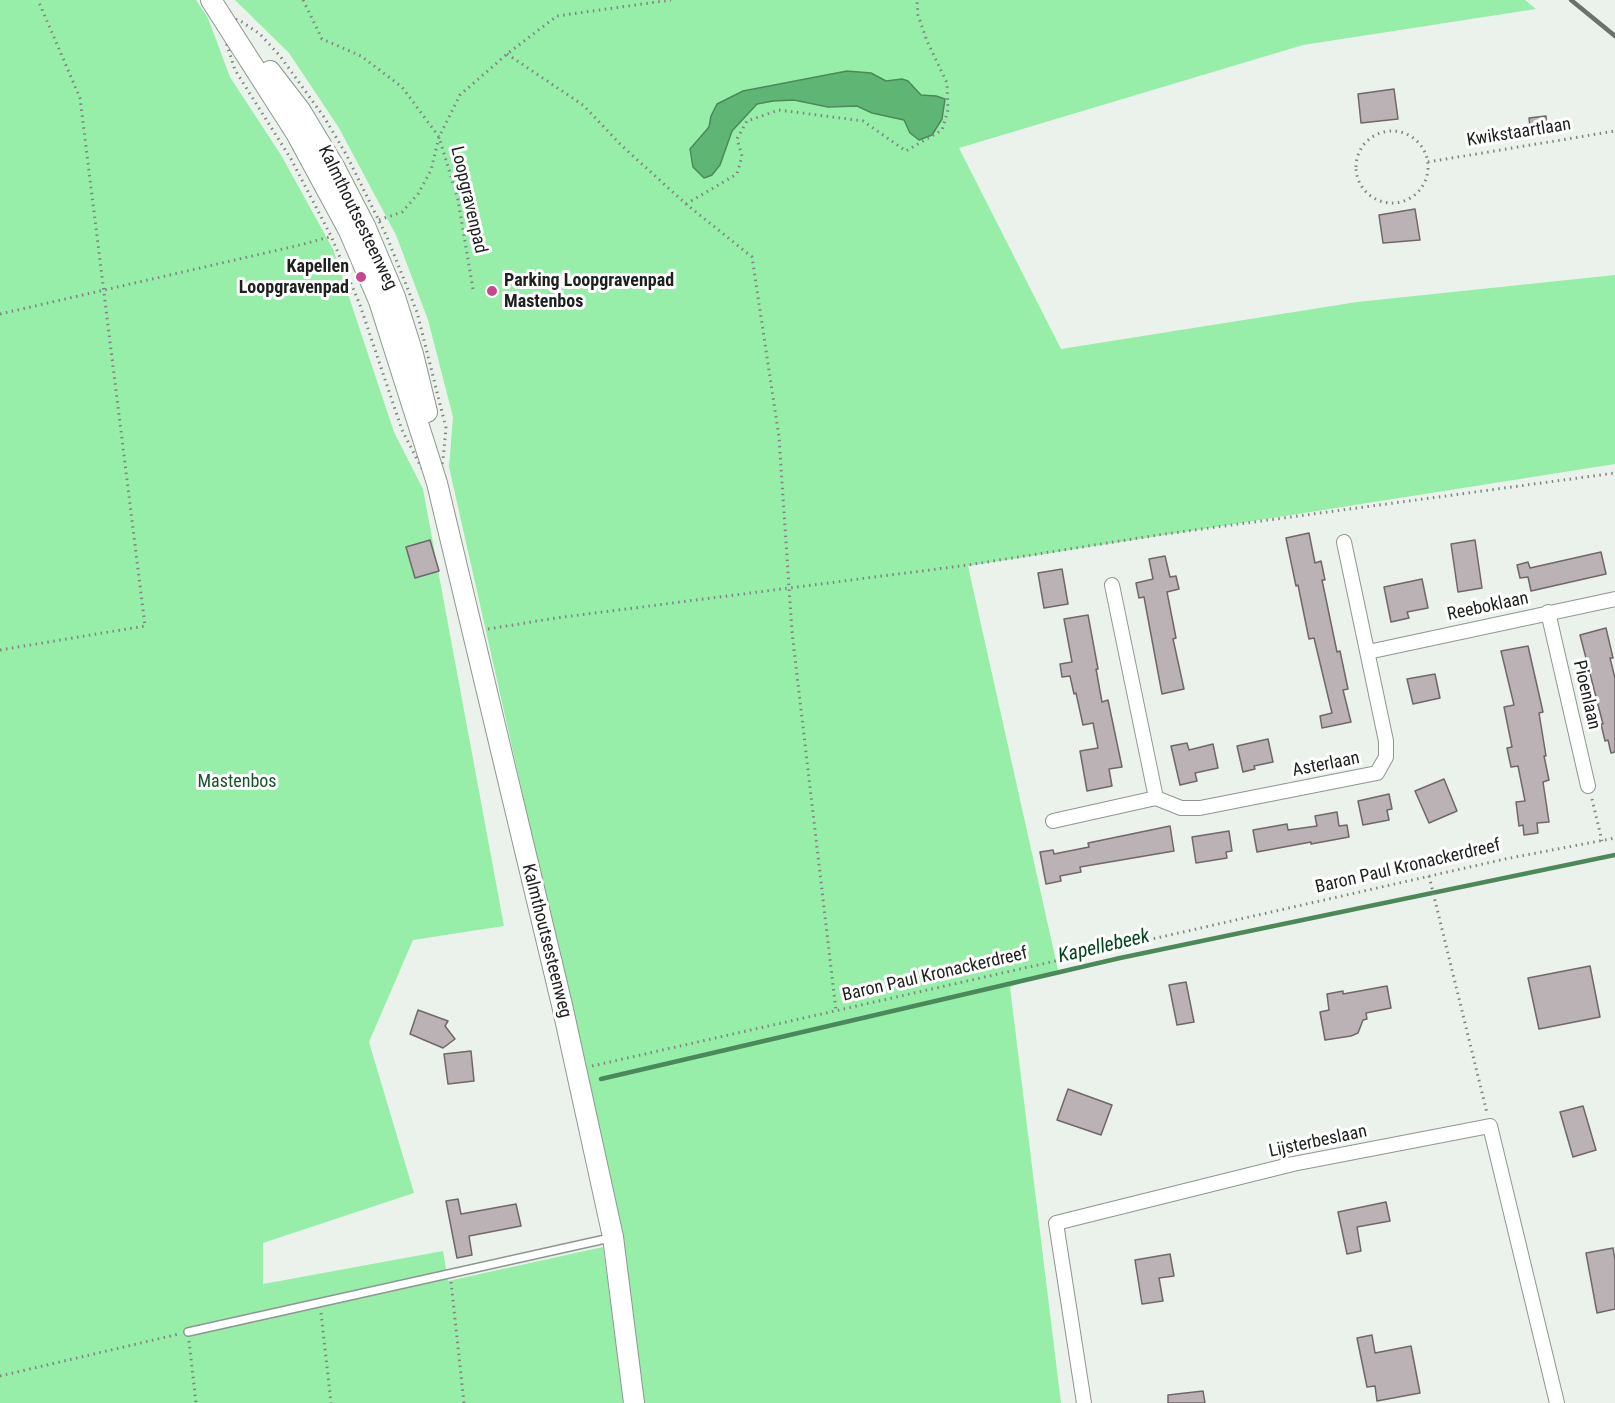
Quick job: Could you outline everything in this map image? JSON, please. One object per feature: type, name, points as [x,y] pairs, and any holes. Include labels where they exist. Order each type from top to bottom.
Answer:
[{"type":"main road","name":"Kalmthoutsesteenweg","points":[[211,0],[300,110],[335,168],[348,231],[395,297],[413,354],[428,417],[437,483],[577,1070],[613,1237],[634,1403]]},
{"type":"street","name":"Asterlaan","points":[[1156,798],[1181,808],[1200,808],[1377,772],[1386,757],[1386,741],[1344,542]]},
{"type":"street","points":[[1053,821],[1156,798],[1113,585]]},
{"type":"street","name":"Reeboklaan","points":[[1368,652],[1615,599]]},
{"type":"street","name":"Pioenlaan","points":[[1548,612],[1588,786]]},
{"type":"street","points":[[1490,1126],[1557,1403]]},
{"type":"street","name":"Lijsterbeslaan","points":[[1084,1403],[1056,1222],[1293,1164],[1490,1126]]},
{"type":"lane","points":[[188,1332],[613,1237]]},
{"type":"path","points":[[0,650],[145,626],[80,98],[38,0]]},
{"type":"path","name":"Loopgravenpad","points":[[303,0],[322,39],[361,56],[402,87],[439,137],[458,200],[473,289]]},
{"type":"path","points":[[0,314],[348,231],[402,212],[418,194],[431,170],[439,137],[460,95],[507,54],[557,16],[671,0]]},
{"type":"path","points":[[686,204],[737,174],[742,156],[737,139],[747,121],[779,110],[863,121],[906,151],[942,130],[948,110],[947,83],[927,41],[918,15],[917,0]]},
{"type":"path","points":[[224,17],[226,42],[235,70],[291,159],[348,231],[360,305],[402,430],[421,467],[437,483]]},
{"type":"path","points":[[507,54],[583,105],[621,145],[686,204],[752,256],[779,437],[788,588],[836,1011]]},
{"type":"path","points":[[1395,131],[1407,134],[1425,150],[1428,162],[1428,174],[1424,185],[1407,200],[1384,203],[1364,191],[1358,181],[1357,157],[1362,146],[1377,134],[1395,131]]},
{"type":"path","name":"Kwikstaartlaan","points":[[1428,162],[1615,131]]},
{"type":"path","points":[[471,632],[556,618],[968,565],[1158,535],[1615,473]]},
{"type":"path","points":[[1588,786],[1602,841]]},
{"type":"path","name":"Baron Paul Kronackerdreef","points":[[577,1070],[1505,859],[1615,838]]},
{"type":"path","points":[[1429,876],[1490,1126]]},
{"type":"path","points":[[450,1272],[464,1403]]},
{"type":"path","points":[[320,1303],[331,1403]]},
{"type":"path","points":[[0,1376],[188,1332],[196,1403]]},
{"type":"green space","name":"Mastenbos","points":[[0,0],[196,0],[208,18],[230,77],[281,155],[333,249],[394,432],[423,489],[504,926],[413,940],[369,1042],[414,1193],[263,1243],[263,1284],[443,1251],[448,1281],[603,1247],[624,1403],[0,1403]]},
{"type":"green space","points":[[235,0],[1525,0],[1536,9],[1303,45],[959,148],[1061,349],[1357,302],[1615,275],[1615,464],[968,566],[1058,970],[1010,987],[1061,1403],[639,1403],[580,1049],[449,467],[453,417],[428,320],[396,235],[339,128],[289,53]]},
{"type":"shaded area","points":[[847,71],[871,73],[886,81],[902,79],[908,81],[921,95],[945,99],[942,119],[932,135],[919,140],[910,133],[904,120],[872,113],[857,106],[828,107],[794,100],[757,104],[732,131],[720,165],[712,175],[704,178],[693,167],[690,149],[709,127],[717,104],[743,91]]},
{"type":"building","points":[[1394,89],[1398,119],[1361,123],[1358,94]]},
{"type":"building","points":[[1546,116],[1547,133],[1531,135],[1529,118]]},
{"type":"building","points":[[1415,209],[1420,240],[1383,243],[1379,215]]},
{"type":"building","points":[[1309,533],[1315,563],[1321,561],[1325,580],[1322,580],[1337,652],[1340,651],[1348,689],[1343,690],[1351,722],[1322,728],[1320,716],[1332,713],[1314,638],[1309,639],[1286,538]]},
{"type":"building","points":[[430,540],[439,571],[415,578],[406,547]]},
{"type":"building","points":[[1475,540],[1482,588],[1458,592],[1451,544]]},
{"type":"building","points":[[1601,552],[1606,574],[1531,591],[1528,577],[1520,578],[1517,565],[1528,562],[1530,568]]},
{"type":"building","points":[[1165,556],[1170,577],[1176,576],[1179,589],[1167,592],[1176,638],[1173,639],[1184,689],[1162,694],[1144,597],[1139,598],[1136,583],[1153,579],[1149,559]]},
{"type":"building","points":[[1062,569],[1068,604],[1044,608],[1038,573]]},
{"type":"building","points":[[1422,579],[1428,608],[1407,612],[1409,618],[1391,622],[1384,587]]},
{"type":"building","points":[[1088,615],[1102,702],[1108,700],[1122,767],[1109,769],[1112,786],[1087,791],[1080,751],[1098,748],[1093,723],[1083,725],[1070,676],[1062,677],[1060,664],[1072,662],[1064,619]]},
{"type":"building","points":[[1606,628],[1615,678],[1615,752],[1611,753],[1608,740],[1605,741],[1601,724],[1603,724],[1580,635]]},
{"type":"building","points":[[1528,646],[1543,712],[1539,713],[1549,780],[1543,782],[1549,822],[1537,823],[1538,833],[1524,835],[1523,825],[1519,826],[1516,802],[1525,801],[1518,766],[1511,767],[1507,748],[1512,747],[1504,707],[1514,705],[1501,651]]},
{"type":"building","points":[[1435,674],[1440,698],[1413,704],[1407,679]]},
{"type":"building","points":[[1268,739],[1273,762],[1254,766],[1255,769],[1243,772],[1237,746]]},
{"type":"building","points":[[1187,743],[1189,750],[1213,744],[1218,768],[1195,773],[1197,781],[1180,785],[1171,746]]},
{"type":"building","points":[[1444,779],[1457,811],[1429,823],[1415,791]]},
{"type":"building","points":[[1389,794],[1392,809],[1387,810],[1389,820],[1363,825],[1358,801]]},
{"type":"building","points":[[1337,812],[1339,826],[1347,825],[1349,837],[1257,852],[1253,830],[1287,824],[1288,830],[1317,826],[1315,816]]},
{"type":"building","points":[[1170,826],[1174,851],[1080,867],[1081,872],[1060,876],[1061,881],[1046,884],[1040,852],[1053,850],[1054,854],[1089,847],[1088,843]]},
{"type":"building","points":[[1229,831],[1232,851],[1226,852],[1227,858],[1196,863],[1192,837]]},
{"type":"building","points":[[1590,966],[1600,1017],[1539,1029],[1528,978]]},
{"type":"building","points":[[1186,982],[1194,1022],[1177,1025],[1169,985]]},
{"type":"building","points":[[1387,986],[1391,1008],[1366,1013],[1367,1019],[1363,1020],[1358,1033],[1325,1040],[1320,1012],[1329,1010],[1327,994],[1343,991],[1343,994]]},
{"type":"building","points":[[418,1010],[448,1021],[445,1026],[455,1039],[443,1048],[410,1034]]},
{"type":"building","points":[[471,1051],[474,1081],[448,1084],[444,1054]]},
{"type":"building","points":[[1068,1089],[1112,1105],[1101,1135],[1057,1120]]},
{"type":"building","points":[[1583,1106],[1596,1150],[1573,1157],[1560,1112]]},
{"type":"building","points":[[458,1199],[461,1214],[516,1204],[521,1226],[469,1236],[472,1255],[457,1258],[446,1201]]},
{"type":"building","points":[[1386,1202],[1390,1221],[1357,1227],[1361,1251],[1347,1254],[1338,1212]]},
{"type":"building","points":[[1613,1248],[1615,1309],[1597,1313],[1586,1253]]},
{"type":"building","points":[[1170,1254],[1174,1276],[1159,1278],[1163,1301],[1142,1304],[1135,1260]]},
{"type":"building","points":[[1372,1335],[1375,1353],[1411,1346],[1420,1393],[1377,1401],[1375,1386],[1367,1387],[1357,1338]]},
{"type":"building","points":[[1203,1391],[1205,1403],[1168,1403],[1168,1395]]},
{"type":"waterway","name":"Kapellebeek","points":[[601,1079],[1120,958],[1615,855]]},
{"type":"railway","points":[[1571,0],[1615,36]]},
{"type":"place","name":"Kapellen Loopgravenpad","points":[[361,277]]},
{"type":"place","name":"Parking Loopgravenpad Mastenbos","points":[[492,291]]}]
